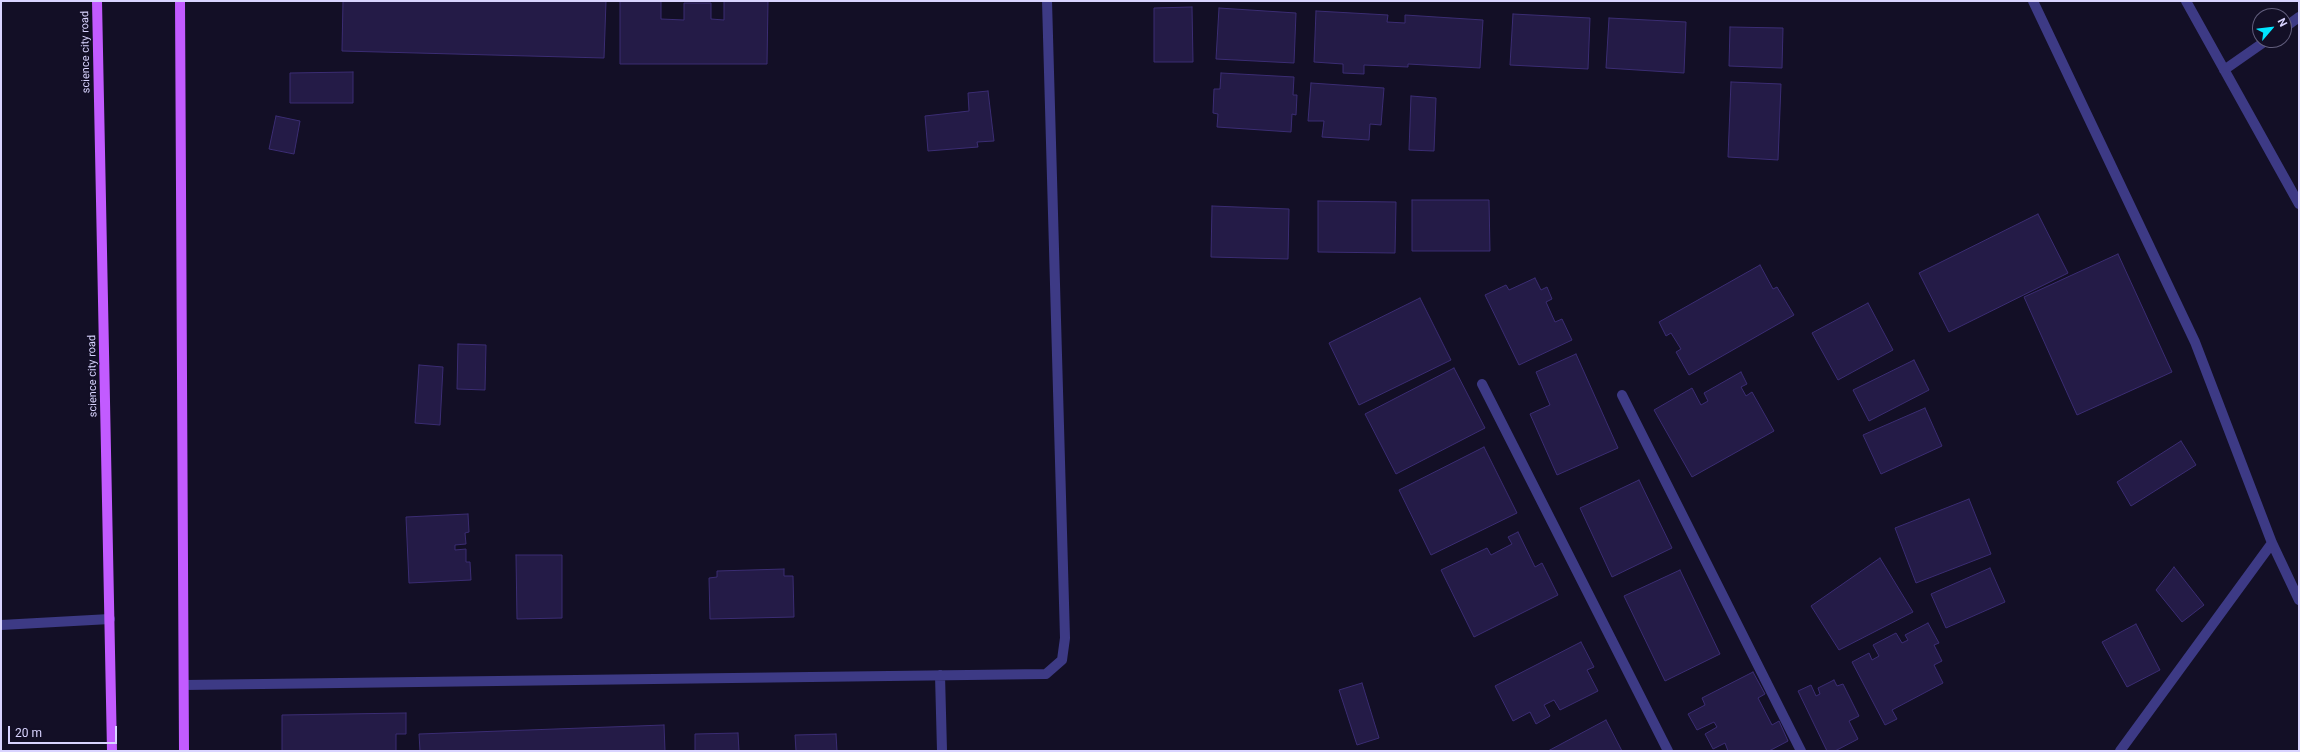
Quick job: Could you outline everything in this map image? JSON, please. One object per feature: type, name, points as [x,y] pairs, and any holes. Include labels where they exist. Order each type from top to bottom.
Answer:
[{"type":"main road","name":"science city road","points":[[97,1],[112,751]]},
{"type":"main road","points":[[180,1],[184,751]]},
{"type":"street","points":[[184,685],[1046,674],[1062,660],[1065,638],[1047,1]]},
{"type":"street","points":[[2033,1],[2195,342],[2272,543],[2299,600]]},
{"type":"street","points":[[2186,1],[2299,204]]},
{"type":"street","points":[[2224,70],[2256,48]]},
{"type":"street","points":[[1482,384],[1668,751]]},
{"type":"street","points":[[1622,394],[1800,751]]},
{"type":"street","points":[[2120,751],[2272,543]]},
{"type":"street","points":[[1,625],[110,619]]},
{"type":"street","points":[[940,675],[942,751]]},
{"type":"building","points":[[343,1],[606,1],[604,58],[342,51]]},
{"type":"building","points":[[620,1],[661,1],[661,19],[684,20],[684,3],[711,3],[711,19],[724,20],[724,1],[768,1],[767,64],[620,64]]},
{"type":"building","points":[[1192,7],[1193,62],[1154,62],[1154,8]]},
{"type":"building","points":[[1219,8],[1296,13],[1294,63],[1216,59]]},
{"type":"building","points":[[1316,11],[1388,15],[1387,22],[1405,23],[1405,15],[1483,20],[1480,68],[1408,64],[1408,67],[1364,65],[1364,74],[1343,73],[1343,64],[1314,62]]},
{"type":"building","points":[[1513,14],[1590,18],[1588,69],[1510,65]]},
{"type":"building","points":[[1609,18],[1686,22],[1684,73],[1606,68]]},
{"type":"building","points":[[1730,27],[1783,28],[1782,68],[1729,66]]},
{"type":"building","points":[[353,72],[353,103],[290,103],[290,73]]},
{"type":"building","points":[[1221,73],[1294,77],[1293,95],[1297,95],[1296,115],[1292,114],[1291,132],[1217,127],[1218,114],[1213,113],[1214,89],[1220,89]]},
{"type":"building","points":[[1731,82],[1781,84],[1778,160],[1728,157]]},
{"type":"building","points":[[1311,83],[1384,88],[1381,125],[1370,124],[1369,140],[1322,137],[1324,121],[1308,121]]},
{"type":"building","points":[[988,91],[994,141],[977,142],[978,147],[928,151],[925,116],[969,111],[968,93]]},
{"type":"building","points":[[1411,96],[1436,98],[1434,151],[1409,150]]},
{"type":"building","points":[[276,116],[300,121],[294,154],[269,149]]},
{"type":"building","points":[[1412,200],[1489,200],[1490,251],[1412,251]]},
{"type":"building","points":[[1318,201],[1396,202],[1395,253],[1318,252]]},
{"type":"building","points":[[1212,206],[1289,209],[1288,259],[1211,257]]},
{"type":"building","points":[[2038,214],[2068,273],[1949,332],[1919,273]]},
{"type":"building","points":[[2118,254],[2172,372],[2077,415],[2024,297]]},
{"type":"building","points":[[1760,265],[1773,289],[1777,287],[1794,315],[1689,375],[1676,352],[1681,349],[1671,333],[1666,336],[1659,322]]},
{"type":"building","points":[[1535,278],[1541,290],[1547,287],[1552,299],[1546,302],[1555,322],[1562,319],[1572,340],[1519,365],[1485,295],[1506,285],[1509,290]]},
{"type":"building","points":[[1420,298],[1451,360],[1359,405],[1329,343]]},
{"type":"building","points":[[1868,303],[1893,350],[1838,380],[1812,333]]},
{"type":"building","points":[[458,344],[486,345],[485,390],[457,389]]},
{"type":"building","points":[[1576,354],[1618,448],[1557,475],[1530,414],[1550,405],[1536,372]]},
{"type":"building","points":[[1914,360],[1929,390],[1869,421],[1853,390]]},
{"type":"building","points":[[419,365],[443,367],[440,425],[415,423]]},
{"type":"building","points":[[1454,368],[1485,428],[1396,474],[1365,414]]},
{"type":"building","points":[[1741,372],[1747,384],[1741,387],[1746,396],[1752,392],[1774,431],[1692,477],[1654,410],[1692,388],[1701,405],[1708,401],[1704,393]]},
{"type":"building","points":[[1925,408],[1942,446],[1881,474],[1863,435]]},
{"type":"building","points":[[2181,441],[2196,465],[2131,506],[2117,482]]},
{"type":"building","points":[[1484,447],[1517,513],[1431,555],[1399,490]]},
{"type":"building","points":[[1639,480],[1672,548],[1612,577],[1580,508]]},
{"type":"building","points":[[1969,499],[1991,554],[1916,583],[1895,528]]},
{"type":"building","points":[[468,514],[469,532],[465,533],[466,544],[455,545],[455,550],[466,549],[466,562],[470,562],[471,580],[409,583],[406,517]]},
{"type":"building","points":[[1518,532],[1535,567],[1542,563],[1558,595],[1474,637],[1441,570],[1487,548],[1491,555],[1512,544],[1508,537]]},
{"type":"building","points":[[516,555],[562,555],[562,618],[517,619]]},
{"type":"building","points":[[1880,558],[1913,612],[1839,650],[1811,606]]},
{"type":"building","points":[[2174,567],[2204,605],[2182,622],[2156,590]]},
{"type":"building","points":[[1990,568],[2005,602],[1946,628],[1931,594]]},
{"type":"building","points":[[784,569],[784,576],[793,576],[794,617],[710,619],[709,578],[717,577],[717,571]]},
{"type":"building","points":[[1680,570],[1720,654],[1665,681],[1624,596]]},
{"type":"building","points":[[1928,623],[1939,643],[1934,645],[1942,661],[1934,665],[1943,683],[1892,710],[1897,719],[1885,725],[1852,662],[1869,653],[1872,660],[1879,656],[1873,645],[1896,633],[1902,643],[1908,640],[1905,635]]},
{"type":"building","points":[[2136,624],[2160,670],[2127,687],[2102,642]]},
{"type":"building","points":[[1581,642],[1594,667],[1587,670],[1598,691],[1560,710],[1554,700],[1544,705],[1550,716],[1536,724],[1530,712],[1513,721],[1495,686]]},
{"type":"building","points":[[1753,672],[1765,694],[1758,698],[1772,725],[1779,721],[1788,741],[1769,751],[1728,751],[1725,743],[1713,749],[1705,734],[1717,727],[1714,722],[1697,730],[1688,714],[1705,705],[1702,698]]},
{"type":"building","points":[[1834,680],[1837,686],[1843,684],[1859,716],[1849,721],[1858,739],[1835,751],[1827,751],[1798,691],[1811,685],[1816,696],[1820,694],[1818,688]]},
{"type":"building","points":[[1362,683],[1379,738],[1357,745],[1339,690]]},
{"type":"building","points":[[406,713],[406,734],[396,734],[396,751],[282,751],[282,715]]},
{"type":"building","points":[[1606,720],[1622,751],[1548,751]]},
{"type":"building","points":[[664,725],[665,751],[420,751],[419,734]]},
{"type":"building","points":[[738,733],[739,751],[695,751],[695,734]]},
{"type":"building","points":[[836,734],[837,751],[796,751],[795,735]]}]
